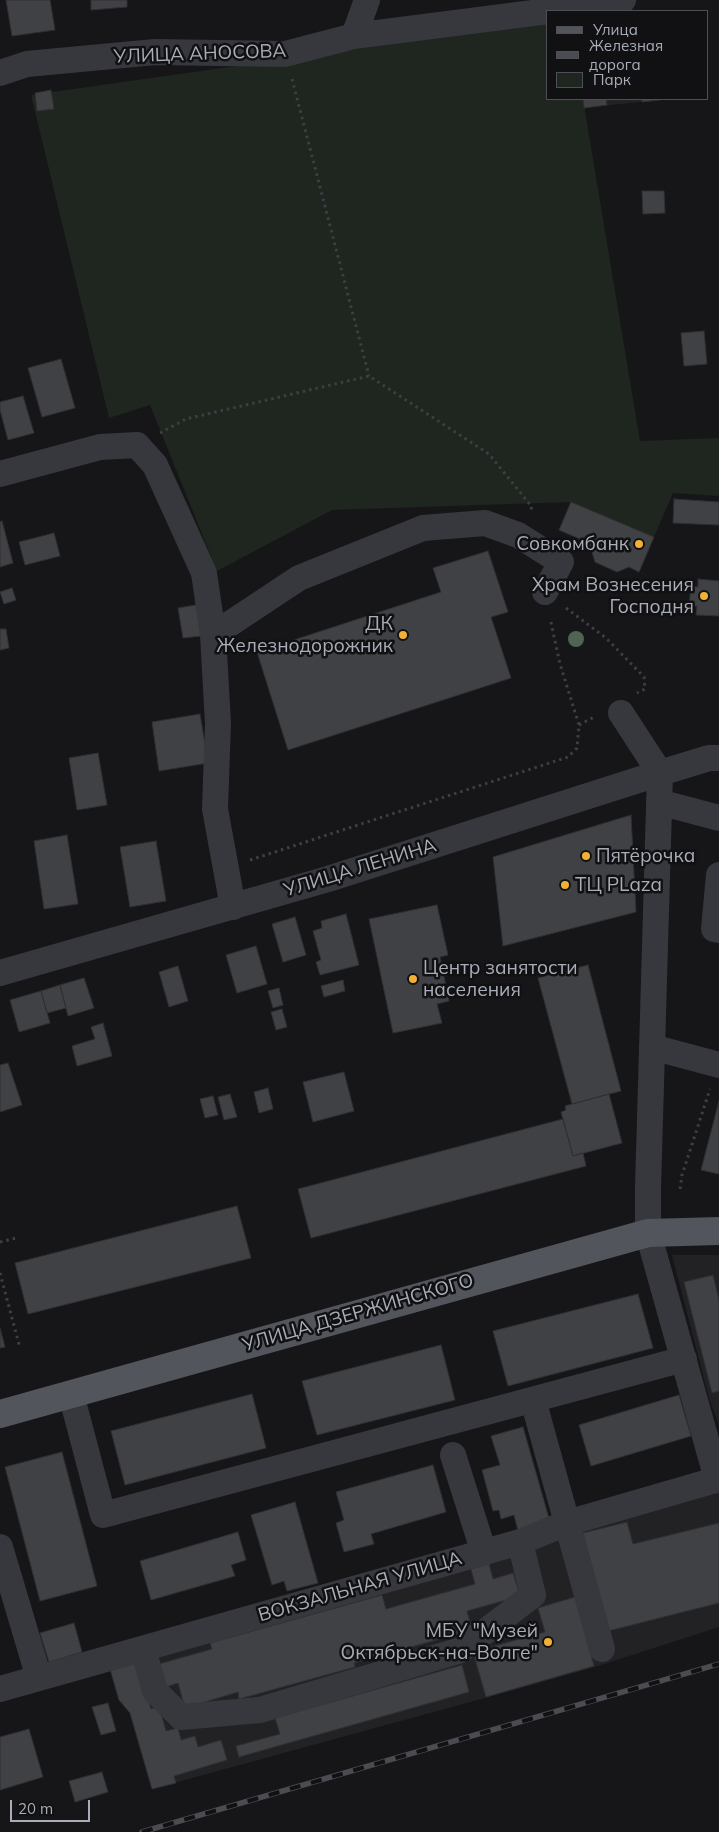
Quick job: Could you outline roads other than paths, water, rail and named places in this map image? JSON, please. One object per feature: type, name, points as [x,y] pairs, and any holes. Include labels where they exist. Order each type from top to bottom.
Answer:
[{"type":"main road","name":"УЛИЦА ДЗЕРЖИНСКОГО","points":[[0,1414],[648,1233],[719,1231]]},
{"type":"street","points":[[354,36],[367,0]]},
{"type":"street","name":"УЛИЦА АНОСОВА","points":[[557,10],[624,0]]},
{"type":"street","name":"УЛИЦА АНОСОВА","points":[[0,73],[27,64],[155,52],[285,54],[354,36],[546,11]]},
{"type":"street","points":[[0,474],[100,447],[137,445],[155,465],[204,573],[214,635],[218,723],[214,809],[233,907]]},
{"type":"street","points":[[214,635],[299,578],[423,528],[485,523],[518,535],[561,562],[546,592]]},
{"type":"street","points":[[621,713],[660,773],[648,1233],[684,1360],[708,1408],[718,1479]]},
{"type":"street","name":"УЛИЦА ЛЕНИНА","points":[[0,973],[233,907],[660,773],[709,758],[719,758]]},
{"type":"street","points":[[659,802],[719,818]]},
{"type":"street","points":[[719,875],[714,929],[719,930]]},
{"type":"street","points":[[652,1048],[718,1065]]},
{"type":"street","points":[[70,1394],[103,1514],[684,1360]]},
{"type":"street","points":[[533,1400],[602,1649]]},
{"type":"street","points":[[453,1455],[484,1552]]},
{"type":"street","name":"ВОКЗАЛЬНАЯ УЛИЦА","points":[[0,1689],[520,1542],[567,1523],[718,1479]]},
{"type":"street","points":[[142,1649],[155,1691],[182,1717],[260,1710],[461,1650],[533,1595],[520,1542]]},
{"type":"street","points":[[0,1547],[39,1678]]},
{"type":"railway","points":[[142,1832],[719,1664]]},
{"type":"place","name":"Совкомбанк","points":[[639,544]]},
{"type":"place","name":"Храм Вознесения Господня","points":[[704,596]]},
{"type":"place","name":"ДК Железнодорожник","points":[[403,635]]},
{"type":"place","name":"Пятёрочка","points":[[586,856]]},
{"type":"place","name":"ТЦ PLaza","points":[[565,885]]},
{"type":"place","name":"Центр занятости населения","points":[[413,979]]},
{"type":"place","name":"МБУ \"Музей Октябрьск-на-Волге\"","points":[[548,1642]]}]
